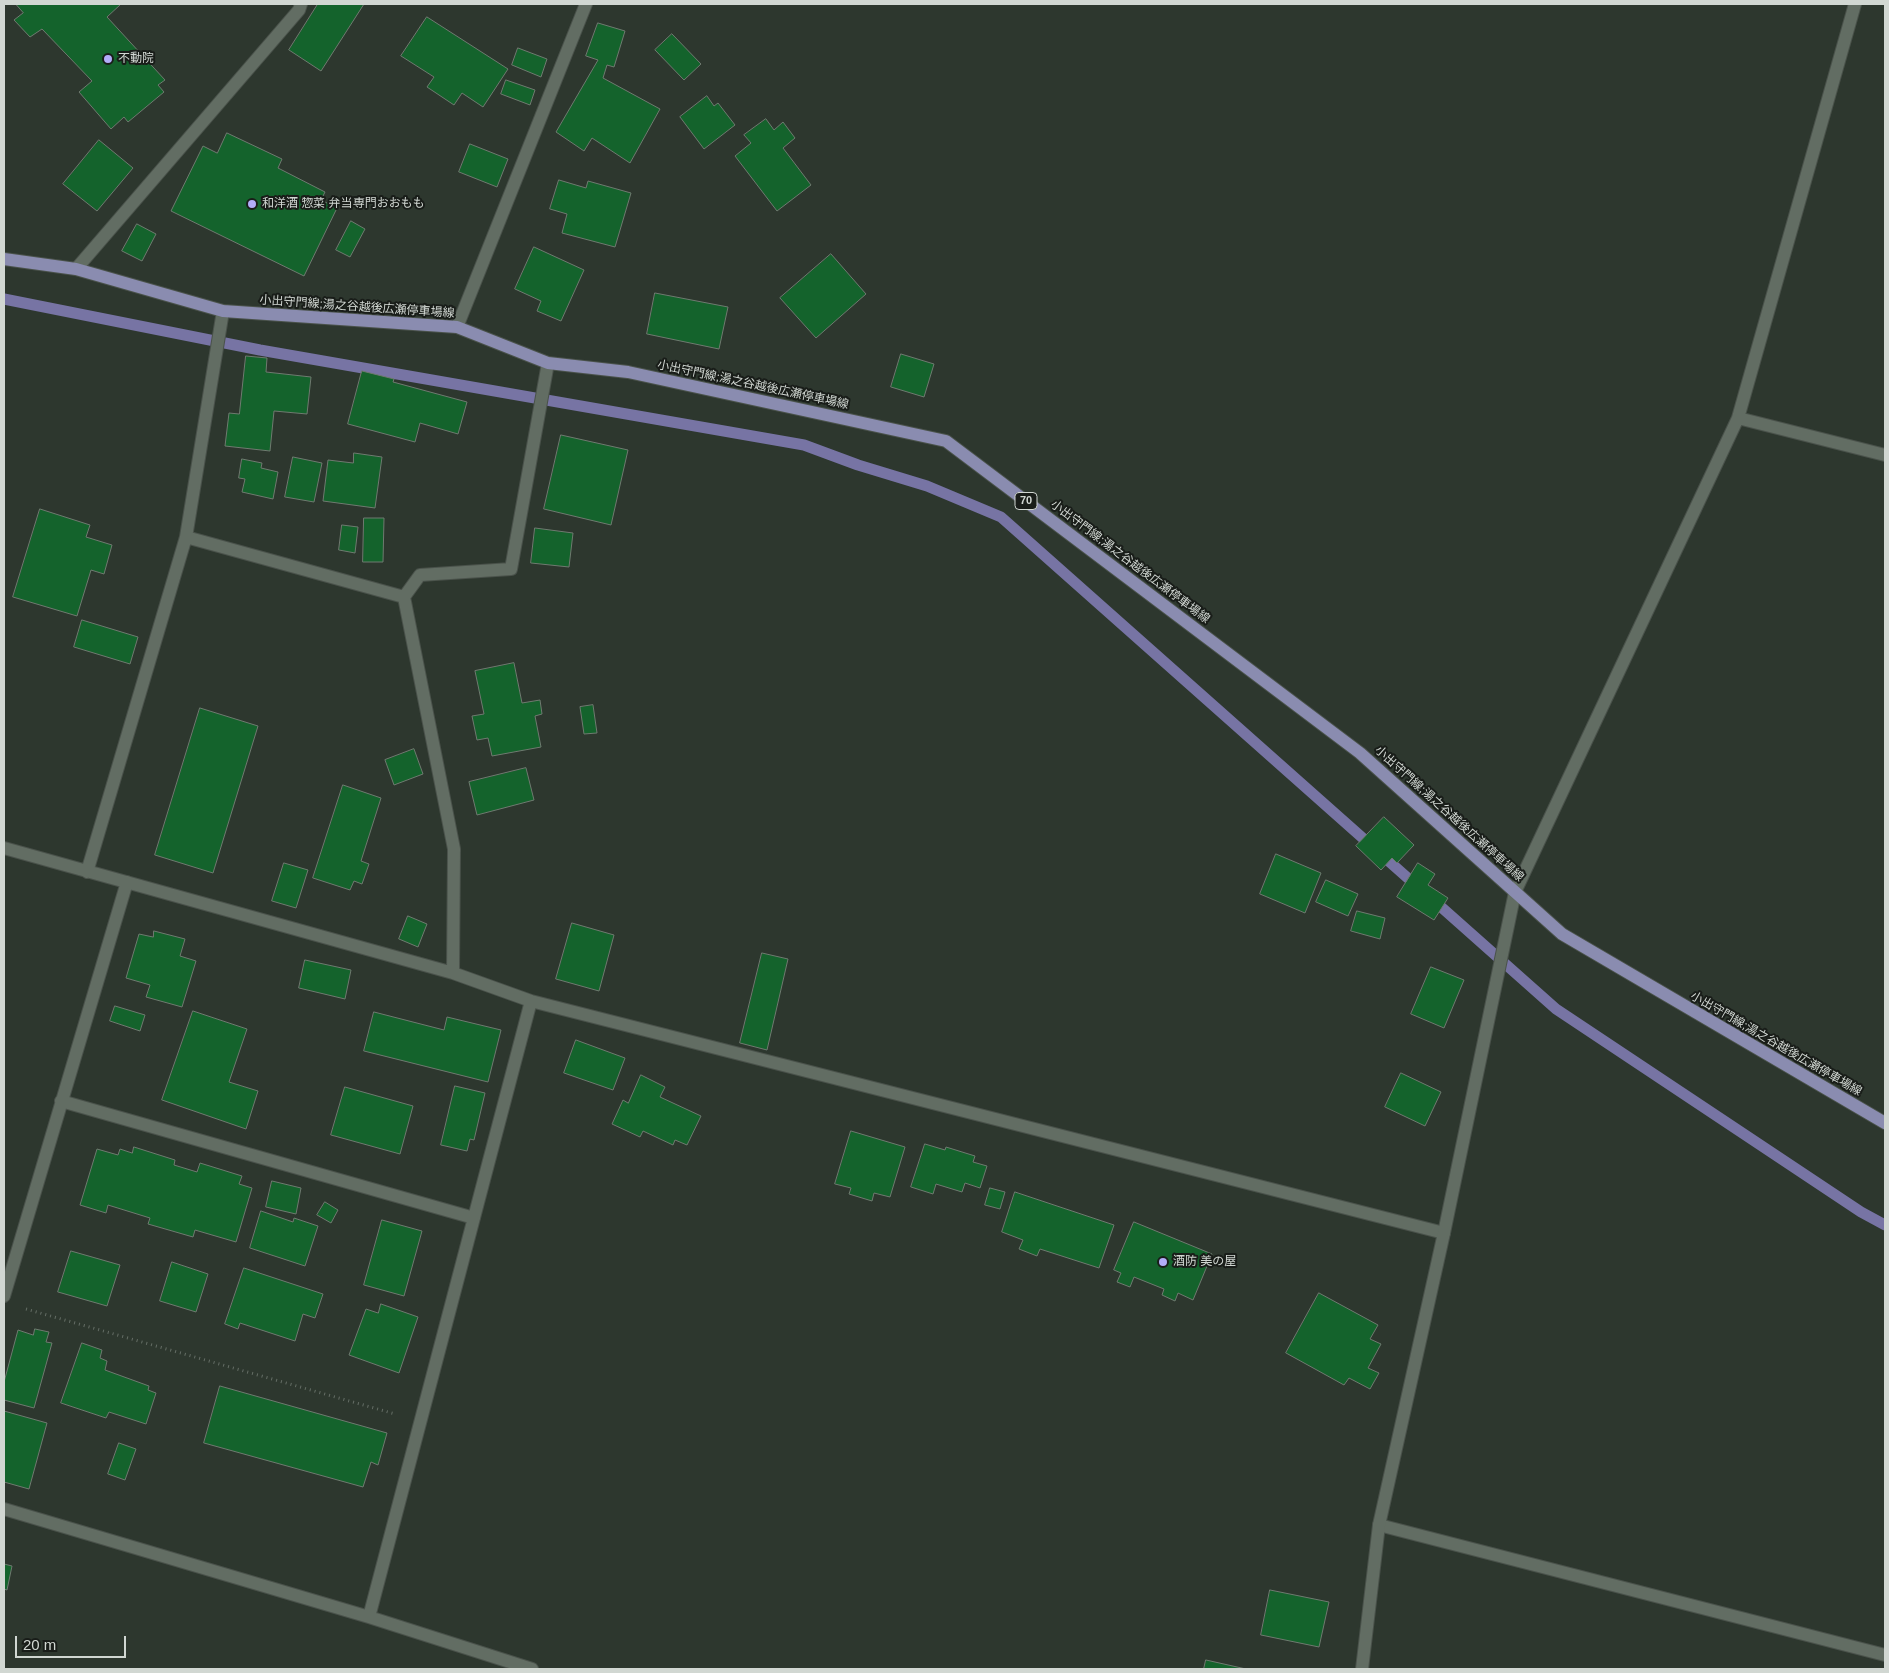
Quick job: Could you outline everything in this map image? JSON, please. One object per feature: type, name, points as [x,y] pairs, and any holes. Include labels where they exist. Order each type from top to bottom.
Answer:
[{"type":"main road","name":"小出守門線;湯之谷越後広瀬停車場線","points":[[4,259],[76,269],[223,310],[457,327],[548,363],[628,372],[946,441],[1360,753],[1562,934],[1885,1123]]},
{"type":"street","points":[[76,269],[298,10],[301,4]]},
{"type":"street","points":[[457,327],[586,4]]},
{"type":"street","points":[[1362,1669],[1379,1526],[1444,1233],[1515,892],[1738,418],[1856,4]]},
{"type":"street","points":[[87,872],[186,537],[223,310]]},
{"type":"street","points":[[453,973],[454,849],[404,597],[420,575],[511,569],[548,363]]},
{"type":"street","points":[[1738,418],[1885,455]]},
{"type":"street","points":[[186,537],[404,597]]},
{"type":"street","points":[[4,848],[453,973],[531,1001],[1444,1233]]},
{"type":"street","points":[[4,1296],[127,882]]},
{"type":"street","points":[[369,1617],[531,1001]]},
{"type":"street","points":[[62,1102],[474,1218]]},
{"type":"street","points":[[4,1509],[369,1617],[532,1669]]},
{"type":"street","points":[[1379,1526],[1885,1655]]},
{"type":"path","points":[[23,1308],[421,1422]]},
{"type":"building","name":"不動院","points":[[16,4],[121,4],[107,17],[165,80],[158,85],[164,92],[128,122],[124,117],[111,129],[79,92],[92,81],[42,29],[30,37],[14,20],[23,13]]},
{"type":"building","points":[[318,4],[364,4],[321,71],[289,50]]},
{"type":"building","points":[[427,17],[508,69],[483,107],[462,93],[454,105],[427,87],[434,77],[401,56]]},
{"type":"building","points":[[598,23],[625,31],[614,67],[607,65],[603,78],[660,109],[630,163],[592,138],[584,151],[556,132],[598,60],[586,56]]},
{"type":"building","points":[[672,34],[701,64],[684,80],[655,50]]},
{"type":"building","points":[[518,48],[547,59],[541,77],[512,65]]},
{"type":"building","points":[[506,80],[535,90],[530,105],[501,94]]},
{"type":"building","points":[[707,96],[714,106],[718,103],[735,125],[704,149],[680,117]]},
{"type":"building","points":[[766,119],[774,130],[783,122],[795,138],[783,148],[811,185],[777,211],[735,156],[751,143],[744,135]]},
{"type":"building","name":"和洋酒 惣菜 弁当専門おおもも","points":[[227,133],[282,159],[278,168],[325,192],[321,200],[337,208],[304,276],[171,211],[203,146],[217,153]]},
{"type":"building","points":[[99,140],[133,168],[97,211],[63,184]]},
{"type":"building","points":[[470,144],[508,159],[497,187],[459,172]]},
{"type":"building","points":[[559,180],[586,188],[588,181],[631,193],[615,247],[562,233],[567,214],[550,209]]},
{"type":"building","points":[[351,221],[365,229],[350,257],[336,250]]},
{"type":"building","points":[[137,224],[156,234],[142,261],[122,251]]},
{"type":"building","points":[[534,247],[584,270],[561,321],[537,311],[541,301],[515,289]]},
{"type":"building","points":[[831,254],[866,294],[816,338],[780,298]]},
{"type":"building","points":[[655,293],[728,307],[719,349],[647,334]]},
{"type":"building","points":[[901,354],[934,364],[924,397],[891,387]]},
{"type":"building","points":[[246,356],[267,358],[266,372],[311,377],[307,414],[274,411],[270,451],[225,446],[229,413],[239,414]]},
{"type":"building","points":[[362,371],[394,379],[393,382],[467,402],[458,434],[420,423],[415,442],[348,424]]},
{"type":"building","points":[[561,435],[628,450],[611,525],[544,509]]},
{"type":"building","points":[[354,453],[382,457],[375,508],[323,501],[328,460],[353,463]]},
{"type":"building","points":[[293,457],[322,463],[314,502],[285,497]]},
{"type":"building","points":[[242,459],[262,463],[261,468],[278,472],[273,499],[242,492],[245,479],[239,478]]},
{"type":"building","points":[[40,509],[90,525],[86,537],[112,545],[104,574],[91,570],[77,616],[13,597]]},
{"type":"building","points":[[364,518],[384,518],[383,562],[363,562]]},
{"type":"building","points":[[342,525],[358,527],[355,553],[339,550]]},
{"type":"building","points":[[535,528],[573,533],[569,567],[531,563]]},
{"type":"building","points":[[82,620],[138,637],[130,664],[74,647]]},
{"type":"building","points":[[514,663],[522,703],[540,700],[542,714],[535,716],[541,747],[492,756],[488,738],[477,740],[472,716],[484,714],[475,671]]},
{"type":"building","points":[[593,705],[597,733],[584,734],[580,707]]},
{"type":"building","points":[[200,708],[258,726],[213,873],[155,855]]},
{"type":"building","points":[[414,749],[423,774],[394,785],[385,760]]},
{"type":"building","points":[[526,768],[534,800],[477,815],[469,782]]},
{"type":"building","points":[[343,785],[381,798],[361,861],[369,864],[362,884],[354,881],[350,890],[313,878]]},
{"type":"building","points":[[1384,817],[1414,845],[1397,863],[1392,858],[1381,870],[1356,846]]},
{"type":"building","points":[[1276,854],[1321,873],[1305,913],[1260,894]]},
{"type":"building","points":[[284,863],[308,870],[296,908],[272,901]]},
{"type":"building","points":[[1418,863],[1435,874],[1428,885],[1448,898],[1434,920],[1397,897]]},
{"type":"building","points":[[1326,880],[1358,894],[1348,916],[1316,902]]},
{"type":"building","points":[[1357,911],[1385,918],[1380,939],[1351,931]]},
{"type":"building","points":[[408,916],[427,924],[418,947],[399,939]]},
{"type":"building","points":[[572,923],[614,935],[599,991],[556,979]]},
{"type":"building","points":[[154,931],[185,939],[180,956],[196,961],[182,1007],[146,997],[150,985],[126,978],[139,934],[153,937]]},
{"type":"building","points":[[762,953],[788,959],[767,1050],[740,1043]]},
{"type":"building","points":[[305,960],[351,970],[345,999],[299,988]]},
{"type":"building","points":[[1431,967],[1464,980],[1444,1028],[1411,1014]]},
{"type":"building","points":[[115,1006],[145,1015],[140,1031],[110,1021]]},
{"type":"building","points":[[193,1011],[247,1029],[229,1082],[258,1091],[246,1129],[162,1100]]},
{"type":"building","points":[[374,1012],[444,1030],[447,1017],[501,1030],[488,1082],[364,1051]]},
{"type":"building","points":[[576,1040],[625,1058],[613,1090],[564,1073]]},
{"type":"building","points":[[1401,1073],[1441,1092],[1425,1126],[1385,1107]]},
{"type":"building","points":[[641,1075],[665,1087],[660,1097],[701,1116],[687,1145],[675,1140],[673,1145],[643,1131],[640,1137],[612,1124],[623,1100],[628,1103]]},
{"type":"building","points":[[455,1086],[485,1093],[474,1140],[470,1139],[467,1151],[441,1145]]},
{"type":"building","points":[[345,1087],[413,1106],[400,1154],[331,1135]]},
{"type":"building","points":[[851,1131],[905,1147],[890,1197],[874,1193],[872,1201],[849,1194],[851,1188],[835,1184]]},
{"type":"building","points":[[925,1144],[945,1150],[946,1147],[975,1156],[973,1162],[987,1166],[980,1188],[965,1183],[962,1192],[936,1184],[933,1194],[911,1187]]},
{"type":"building","points":[[134,1147],[175,1160],[174,1165],[197,1172],[200,1163],[242,1176],[239,1184],[252,1188],[236,1242],[195,1230],[193,1237],[148,1224],[150,1218],[108,1205],[106,1213],[80,1205],[97,1149],[118,1155],[120,1149],[132,1153]]},
{"type":"building","points":[[272,1181],[301,1188],[296,1214],[266,1207]]},
{"type":"building","points":[[990,1188],[1005,1192],[1000,1209],[985,1205]]},
{"type":"building","points":[[1015,1192],[1114,1225],[1099,1268],[1040,1249],[1037,1256],[1019,1249],[1023,1240],[1002,1232]]},
{"type":"building","points":[[325,1202],[338,1210],[331,1223],[317,1215]]},
{"type":"building","points":[[261,1211],[293,1222],[294,1218],[318,1226],[305,1266],[250,1248]]},
{"type":"building","points":[[382,1220],[422,1231],[404,1296],[364,1285]]},
{"type":"building","name":"酒防 美の屋","points":[[1134,1222],[1212,1254],[1193,1300],[1178,1293],[1175,1301],[1162,1295],[1164,1289],[1134,1277],[1130,1287],[1117,1282],[1121,1273],[1114,1270]]},
{"type":"building","points":[[71,1251],[120,1265],[107,1306],[58,1292]]},
{"type":"building","points":[[172,1262],[208,1274],[196,1312],[160,1301]]},
{"type":"building","points":[[244,1268],[323,1294],[315,1318],[303,1314],[295,1341],[240,1323],[238,1329],[225,1324]]},
{"type":"building","points":[[1319,1293],[1378,1325],[1370,1339],[1381,1344],[1368,1368],[1379,1373],[1370,1389],[1349,1378],[1344,1385],[1286,1353]]},
{"type":"building","points":[[381,1304],[418,1317],[399,1373],[349,1355],[366,1309],[378,1313]]},
{"type":"building","points":[[35,1329],[49,1332],[46,1342],[52,1343],[34,1408],[4,1400],[4,1382],[18,1330],[33,1335]]},
{"type":"building","points":[[82,1343],[102,1350],[100,1358],[107,1361],[105,1370],[149,1386],[148,1390],[156,1393],[146,1424],[109,1412],[106,1418],[61,1403]]},
{"type":"building","points":[[220,1386],[387,1433],[378,1465],[371,1462],[363,1487],[204,1443]]},
{"type":"building","points":[[4,1411],[47,1423],[29,1489],[4,1482]]},
{"type":"building","points":[[119,1443],[136,1449],[125,1480],[108,1474]]},
{"type":"building","points":[[4,1564],[12,1566],[7,1590],[4,1589]]},
{"type":"building","points":[[1270,1590],[1329,1602],[1319,1647],[1261,1635]]},
{"type":"building","points":[[1206,1660],[1246,1669],[1204,1669]]},
{"type":"waterway","points":[[4,299],[260,350],[804,445],[858,465],[927,486],[1001,517],[1419,888]]},
{"type":"waterway","points":[[1431,898],[1556,1009],[1861,1212],[1885,1225]]},
{"type":"place","name":"不動院","points":[[108,59]]},
{"type":"place","name":"和洋酒 惣菜 弁当専門おおもも","points":[[252,204]]},
{"type":"place","name":"酒防 美の屋","points":[[1163,1262]]}]
